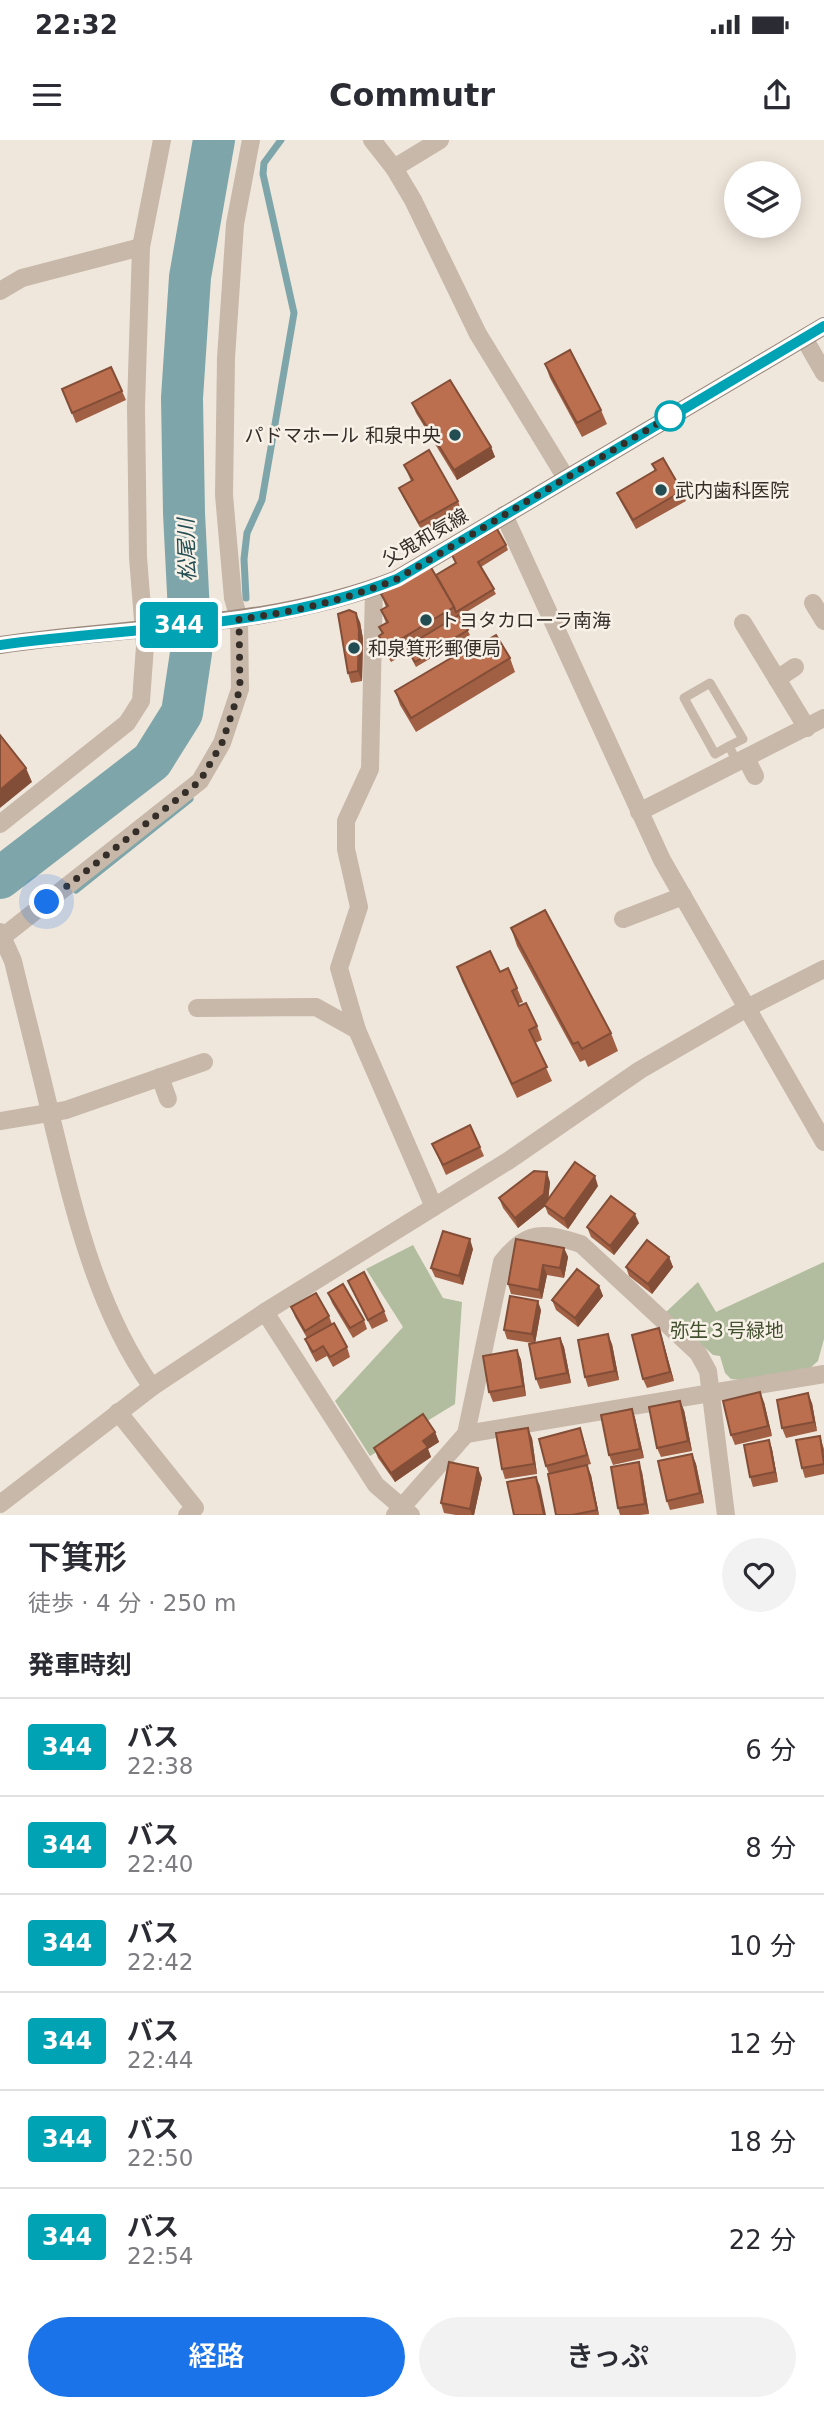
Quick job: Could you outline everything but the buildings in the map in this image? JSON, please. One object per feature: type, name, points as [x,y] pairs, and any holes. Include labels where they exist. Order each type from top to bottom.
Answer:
[{"type":"main road","name":"父鬼和気線","points":[[0,645],[232,620],[294,611],[349,598],[397,579],[824,326]]},
{"type":"street","points":[[0,824],[127,723],[141,701],[148,628],[138,557],[136,407],[141,247],[162,140]]},
{"type":"street","points":[[152,1387],[127,1350],[86,1248],[69,1191],[13,961],[1,935],[200,781],[222,743],[240,689],[232,620],[233,598],[224,495],[226,372],[235,224],[251,140]]},
{"type":"street","points":[[372,140],[394,168],[413,200],[478,334],[566,478]]},
{"type":"street","points":[[394,168],[440,140]]},
{"type":"street","points":[[0,291],[22,278],[141,247]]},
{"type":"street","points":[[804,338],[824,373]]},
{"type":"street","points":[[504,515],[639,812],[683,896],[824,1142]]},
{"type":"street","points":[[374,588],[370,769],[346,821],[346,849],[359,907],[339,968],[357,1030],[435,1207]]},
{"type":"street","points":[[813,603],[824,621]]},
{"type":"street","points":[[743,623],[807,728]]},
{"type":"street","points":[[777,679],[795,667]]},
{"type":"street","points":[[639,812],[738,755],[824,719]]},
{"type":"street","points":[[738,755],[755,776]]},
{"type":"street","points":[[623,919],[683,896]]},
{"type":"street","points":[[0,1504],[152,1387],[265,1312],[508,1161],[639,1070],[747,1008],[824,969]]},
{"type":"street","points":[[197,1008],[317,1007],[357,1030]]},
{"type":"street","points":[[0,1121],[66,1110],[204,1062]]},
{"type":"street","points":[[160,1077],[168,1099]]},
{"type":"street","points":[[265,1312],[376,1485],[402,1512],[466,1434],[502,1262],[515,1246],[534,1236],[557,1236],[581,1244],[698,1353],[708,1371],[726,1515]]},
{"type":"street","points":[[466,1434],[824,1374]]},
{"type":"street","points":[[118,1412],[195,1508],[187,1515]]},
{"type":"lane","points":[[710,683],[743,739],[738,755],[715,754],[684,698],[710,683]]},
{"type":"green space","points":[[413,1245],[443,1298],[462,1302],[455,1404],[370,1456],[335,1401],[403,1327],[366,1269]]},
{"type":"green space","name":"弥生３号緑地","points":[[824,1262],[824,1339],[818,1361],[808,1370],[742,1380],[731,1379],[725,1373],[720,1356],[713,1355],[666,1312],[698,1282],[716,1312]]},
{"type":"waterway","name":"松尾川","points":[[0,878],[152,761],[182,713],[191,653],[182,398],[190,277],[214,140]]},
{"type":"waterway","points":[[246,598],[244,559],[247,533],[262,500],[294,313],[263,174],[264,163],[281,140]]},
{"type":"waterway","points":[[76,890],[190,799]]},
{"type":"bus line","name":"344","points":[[0,645],[225,621],[294,611],[349,598],[397,579],[824,326]]},
{"type":"place","name":"パドマホール 和泉中央","points":[[455,435]]},
{"type":"place","name":"武内歯科医院","points":[[661,490]]},
{"type":"place","name":"トヨタカローラ南海","points":[[426,620]]},
{"type":"place","name":"和泉箕形郵便局","points":[[354,648]]},
{"type":"route","points":[[47,902],[200,781],[222,743],[240,689],[239,619],[294,611],[349,598],[397,579],[677,412],[670,416]]}]
